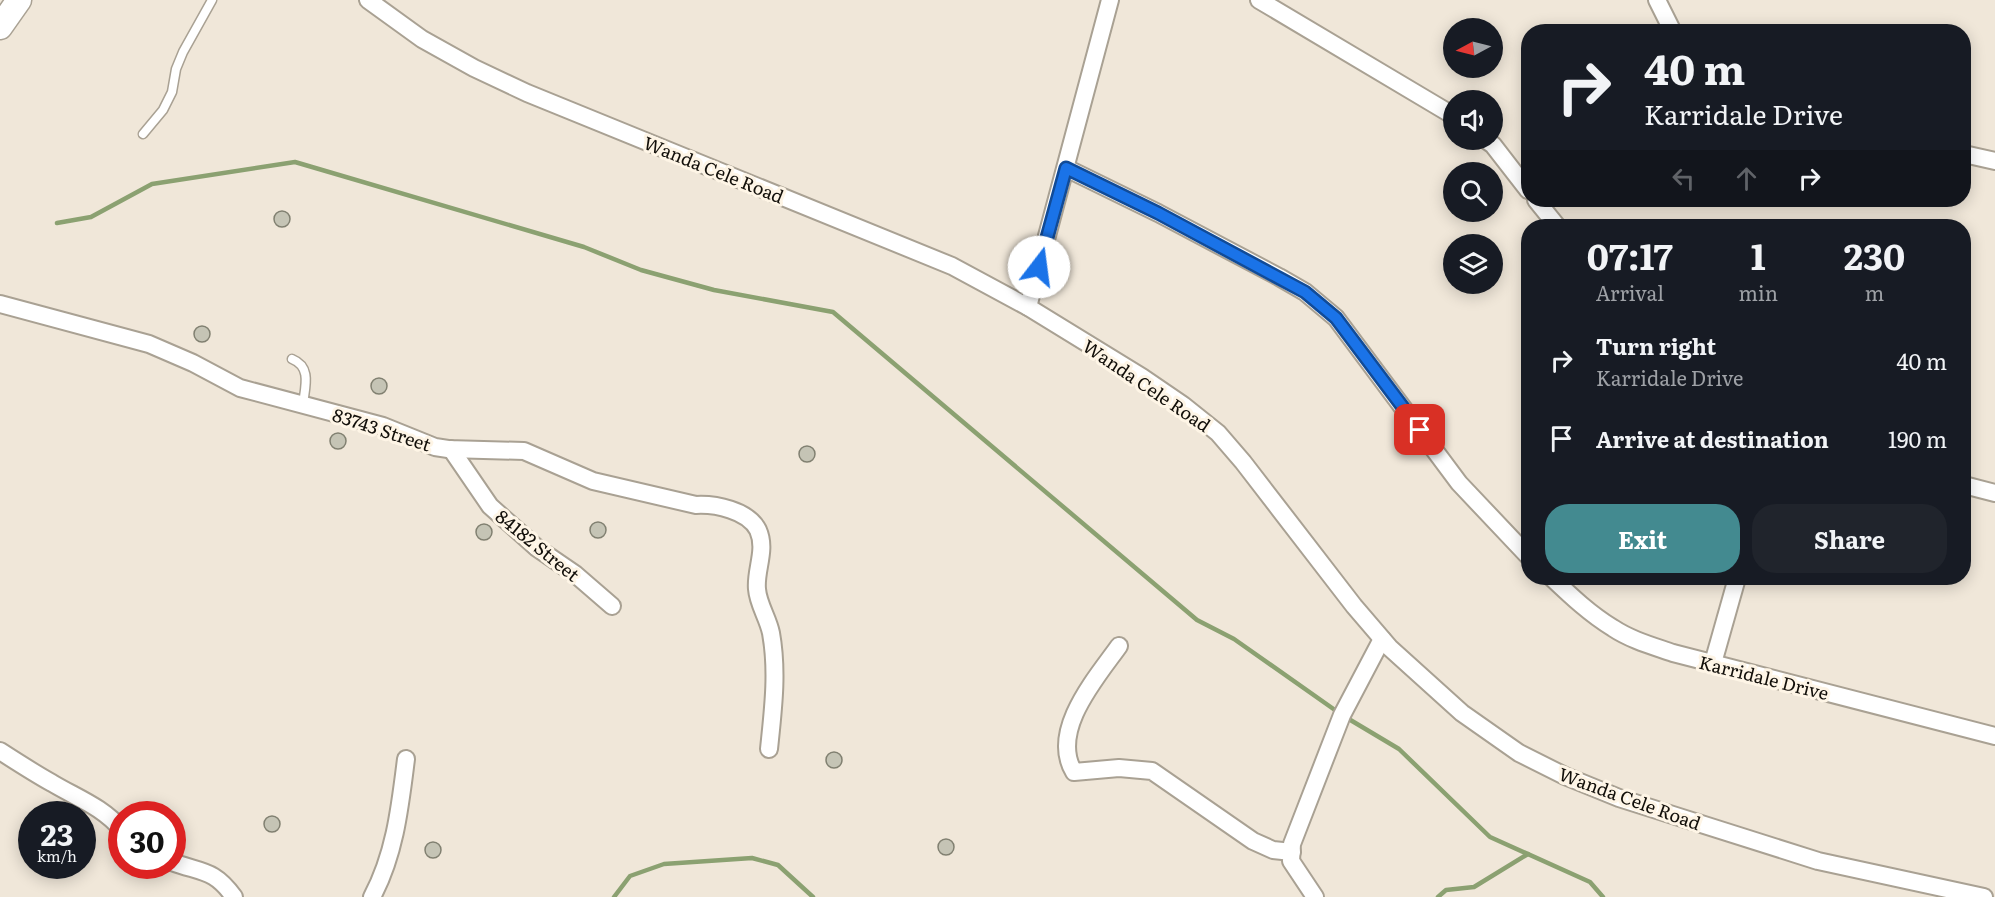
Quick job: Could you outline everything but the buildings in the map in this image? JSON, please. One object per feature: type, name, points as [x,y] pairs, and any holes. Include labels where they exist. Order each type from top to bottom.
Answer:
[{"type":"street","points":[[0,27],[19,0]]},
{"type":"street","name":"Wanda Cele Road","points":[[368,0],[422,39],[474,68],[527,93],[952,266],[1028,307],[1142,377],[1218,433],[1382,639],[1462,713],[1519,753],[1565,776],[1619,798],[1818,861],[1984,897]]},
{"type":"street","points":[[1028,307],[1110,0]]},
{"type":"street","points":[[1259,0],[1443,109]]},
{"type":"street","points":[[1657,0],[1669,24]]},
{"type":"street","points":[[1497,150],[1521,181]]},
{"type":"street","points":[[1971,156],[1995,161]]},
{"type":"street","points":[[1066,168],[1158,213],[1305,292],[1336,318],[1459,483],[1521,549]]},
{"type":"street","points":[[1542,207],[1551,219]]},
{"type":"street","name":"83743 Street","points":[[0,304],[149,344],[193,363],[240,388],[383,426],[435,447],[524,451],[593,482],[696,505],[711,504],[732,511],[754,525],[761,542],[758,595],[767,619],[774,655],[774,697],[769,749]]},
{"type":"street","name":"84182 Street","points":[[451,449],[490,506],[537,548],[575,574],[612,606]]},
{"type":"street","points":[[1971,487],[1995,493]]},
{"type":"street","name":"Karridale Drive","points":[[1559,585],[1584,608],[1614,629],[1643,643],[1995,736]]},
{"type":"street","points":[[1713,663],[1735,585]]},
{"type":"street","points":[[1315,897],[1292,861],[1292,844],[1342,715],[1382,639]]},
{"type":"street","points":[[1119,646],[1077,707],[1068,730],[1069,764],[1074,772],[1119,768],[1152,771],[1253,840],[1273,850],[1292,852]]},
{"type":"street","points":[[0,751],[49,782],[98,807],[108,815]]},
{"type":"street","points":[[372,897],[397,826],[406,759]]},
{"type":"street","points":[[186,866],[214,875],[223,882],[234,897]]},
{"type":"lane","points":[[143,134],[163,110],[172,92],[176,69],[183,52],[212,0]]},
{"type":"lane","points":[[292,359],[302,364],[307,375],[303,404]]},
{"type":"waterway","points":[[57,223],[91,217],[152,184],[295,162],[584,247],[641,270],[714,290],[833,312],[1197,620],[1234,639],[1342,715],[1399,749],[1490,837],[1590,882],[1603,897]]},
{"type":"waterway","points":[[1438,897],[1446,890],[1474,887],[1528,854]]},
{"type":"waterway","points":[[614,897],[630,876],[664,864],[752,858],[778,865],[813,897]]},
{"type":"route","points":[[1039,267],[1066,168],[1158,213],[1305,292],[1336,318],[1420,430]]}]
